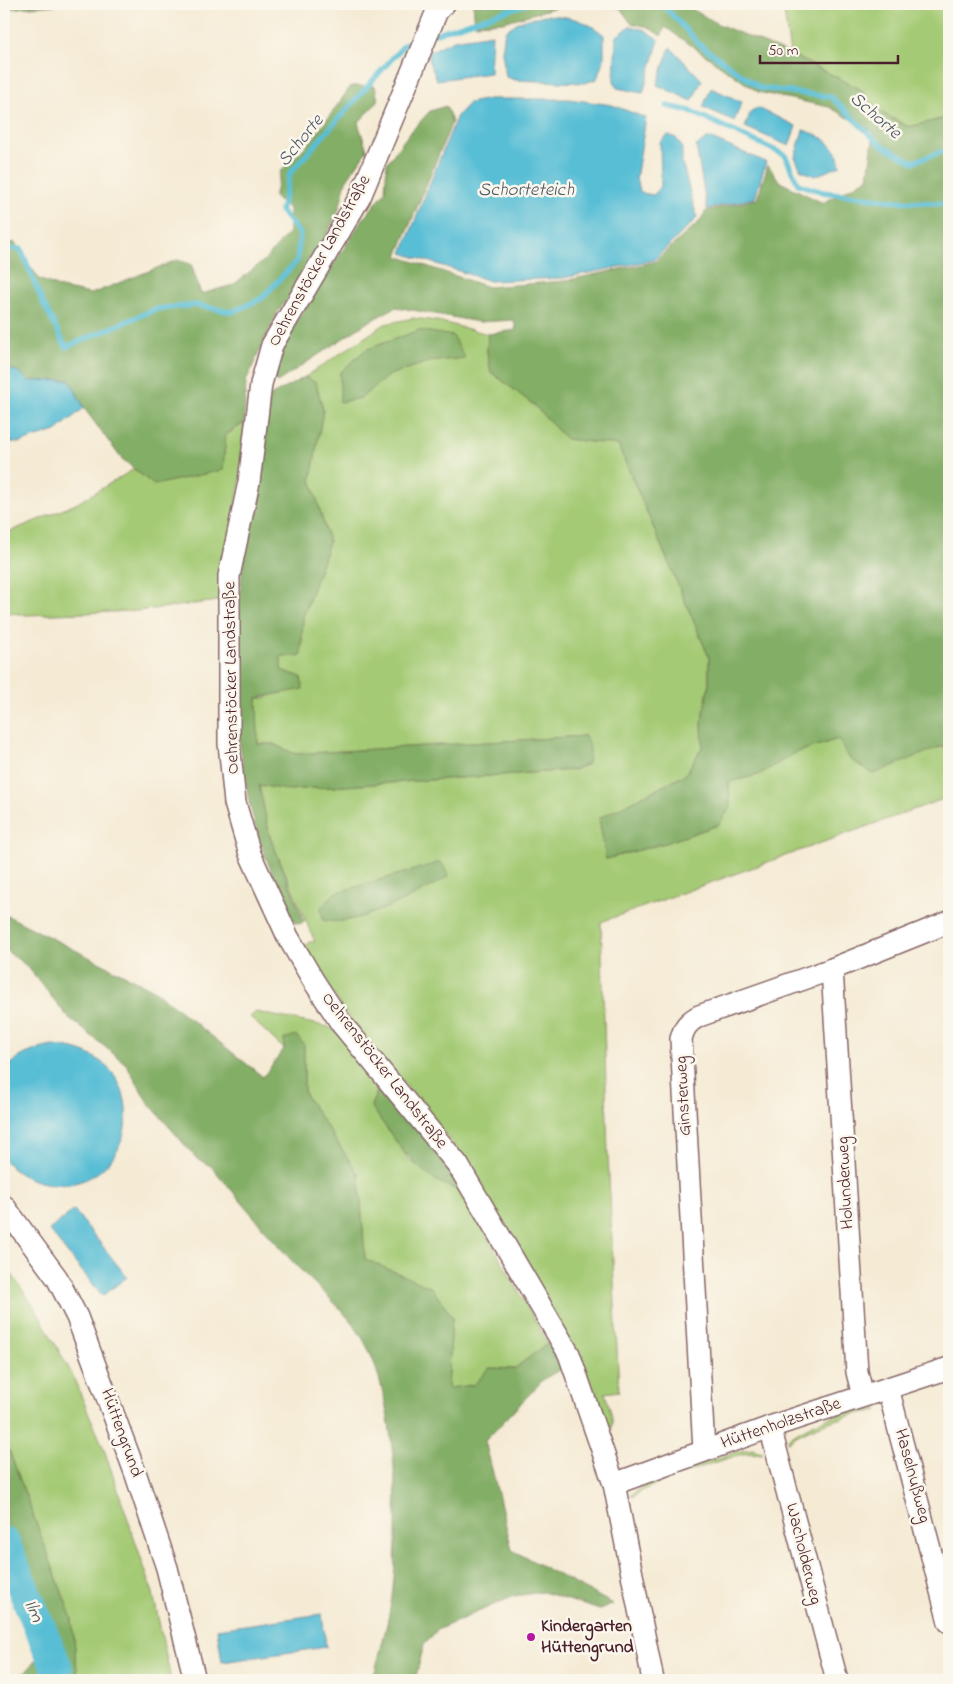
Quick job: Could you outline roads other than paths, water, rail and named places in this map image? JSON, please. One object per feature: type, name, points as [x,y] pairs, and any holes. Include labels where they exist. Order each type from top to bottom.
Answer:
[{"type":"street","name":"Oehrenstöcker Landstraße","points":[[441,7],[360,197],[272,345],[262,384],[249,482],[229,576],[229,743],[235,804],[250,854],[288,936],[314,980],[341,1023],[458,1165],[568,1354],[614,1484],[653,1680]]},
{"type":"street","name":"Ginsterweg","points":[[704,1450],[689,1205],[681,1039],[683,1030],[699,1016],[832,969],[949,922]]},
{"type":"street","name":"Holunderweg","points":[[832,969],[857,1372],[863,1396]]},
{"type":"street","name":"Hüttengrund","points":[[4,1206],[57,1278],[77,1316],[135,1472],[167,1568],[195,1680]]},
{"type":"street","name":"Hüttenholzstraße","points":[[614,1484],[770,1427],[949,1368]]},
{"type":"street","name":"Haselnußweg","points":[[888,1388],[949,1622]]},
{"type":"street","name":"Wacholderweg","points":[[770,1427],[837,1680]]},
{"type":"water","points":[[544,15],[576,19],[590,25],[604,35],[604,58],[597,79],[585,83],[515,80],[506,77],[502,52],[505,31],[518,22]]},
{"type":"water","points":[[630,26],[645,30],[659,40],[643,93],[617,88],[614,81],[616,37]]},
{"type":"water","points":[[492,34],[490,73],[437,80],[429,62],[429,52],[454,40]]},
{"type":"water","points":[[670,47],[702,80],[692,101],[657,85]]},
{"type":"water","points":[[711,88],[742,102],[734,121],[703,107]]},
{"type":"water","name":"Schorteteich","points":[[489,99],[569,99],[612,105],[646,118],[636,179],[641,193],[654,195],[661,186],[660,142],[668,135],[676,138],[682,147],[682,162],[697,218],[654,260],[563,278],[490,281],[402,253],[457,116],[469,103]]},
{"type":"water","points":[[758,108],[796,126],[789,146],[745,127],[751,111]]},
{"type":"water","points":[[803,130],[828,142],[836,152],[840,166],[815,176],[801,170],[795,157]]},
{"type":"water","points":[[709,138],[766,162],[755,198],[707,209],[696,146]]},
{"type":"water","points":[[4,369],[17,371],[29,381],[70,380],[84,408],[56,431],[18,443],[4,441]]},
{"type":"water","points":[[52,1046],[88,1054],[112,1072],[124,1096],[126,1123],[118,1149],[101,1170],[77,1182],[45,1183],[33,1180],[17,1172],[4,1159],[4,1071],[19,1057],[38,1049]]},
{"type":"water","points":[[74,1210],[127,1277],[102,1296],[49,1230]]},
{"type":"water","points":[[322,1614],[326,1647],[222,1662],[217,1629]]},
{"type":"waterway","name":"Schorte","points":[[434,34],[527,4]]},
{"type":"waterway","name":"Schorte","points":[[662,4],[700,45],[760,88],[831,97],[881,145],[913,162],[949,149]]},
{"type":"waterway","name":"Schorte","points":[[4,249],[21,249],[42,301],[66,347],[156,309],[196,305],[232,312],[261,299],[297,261],[300,234],[281,211],[290,173],[405,44],[420,39]]},
{"type":"waterway","points":[[667,106],[690,111],[785,155],[798,184],[823,192],[896,201],[949,204]]},
{"type":"waterway","name":"Ilm","points":[[4,1543],[57,1668],[55,1680]]},
{"type":"place","name":"Kindergarten Hüttengrund","points":[[531,1637]]}]
